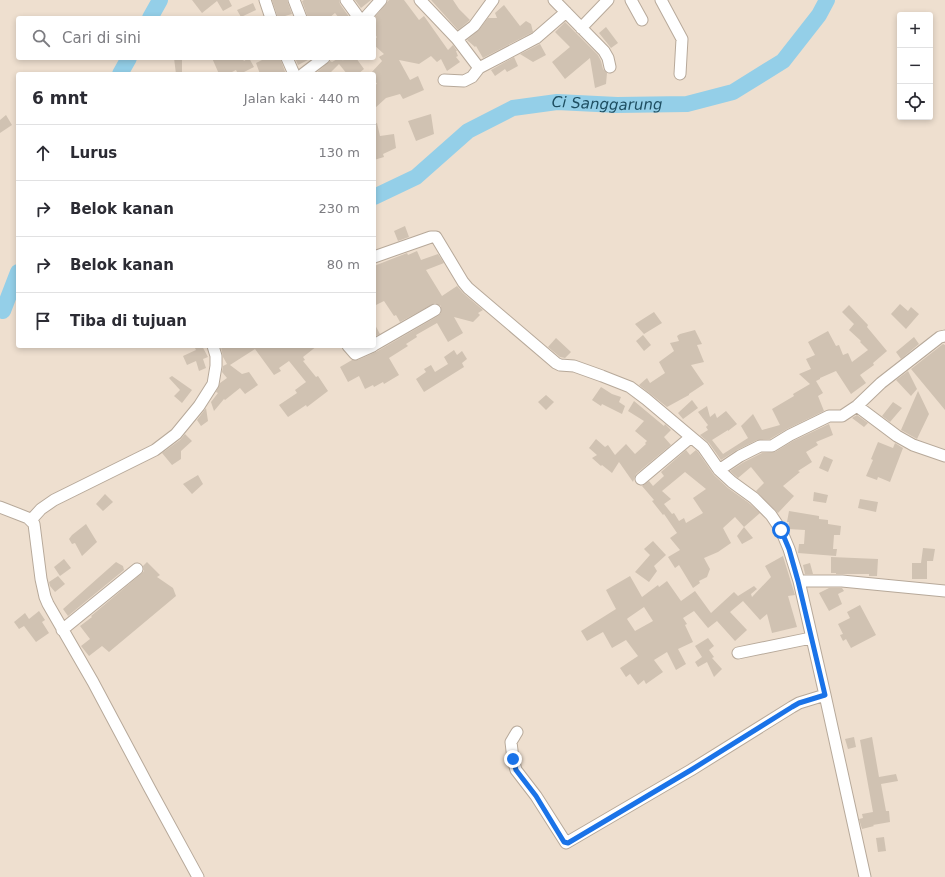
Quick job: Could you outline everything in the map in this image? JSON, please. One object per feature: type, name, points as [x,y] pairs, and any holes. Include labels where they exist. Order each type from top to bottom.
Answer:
[{"type":"street","points":[[265,0],[270,16]]},
{"type":"street","points":[[294,0],[300,16]]},
{"type":"street","points":[[346,0],[358,16]]},
{"type":"street","points":[[367,16],[381,0]]},
{"type":"street","points":[[420,0],[457,39],[479,68]]},
{"type":"street","points":[[457,39],[474,26],[494,0]]},
{"type":"street","points":[[554,0],[604,51],[608,58],[610,67]]},
{"type":"street","points":[[581,28],[608,0]]},
{"type":"street","points":[[631,0],[642,20]]},
{"type":"street","points":[[661,0],[682,39],[680,74]]},
{"type":"street","points":[[444,80],[464,81],[472,77],[479,68],[536,38],[566,12]]},
{"type":"street","points":[[288,60],[293,72]]},
{"type":"street","points":[[306,72],[321,60]]},
{"type":"street","points":[[376,255],[430,236],[436,237],[468,288],[556,364],[574,366],[630,387],[646,398],[703,447],[719,470],[732,482],[754,498],[771,515],[784,536],[798,581],[865,877]]},
{"type":"street","points":[[376,345],[435,310]]},
{"type":"street","points":[[719,470],[740,456],[760,446],[772,446],[790,434],[829,416],[842,416],[857,406],[880,383],[940,337],[945,336]]},
{"type":"street","points":[[31,520],[54,500],[155,450],[176,434],[199,406],[213,384],[216,366],[216,356],[214,348]]},
{"type":"street","points":[[350,348],[355,354],[369,348]]},
{"type":"street","points":[[857,406],[897,436],[913,445],[945,456]]},
{"type":"street","points":[[641,480],[691,437]]},
{"type":"street","points":[[0,507],[31,520],[35,529],[44,597],[93,682],[198,877]]},
{"type":"street","points":[[62,630],[137,569]]},
{"type":"street","points":[[798,581],[842,581],[945,591]]},
{"type":"street","points":[[738,653],[811,638]]},
{"type":"street","points":[[517,732],[510,742],[516,770],[536,796],[566,844],[691,770],[792,707],[799,703],[825,695]]},
{"type":"building","points":[[192,0],[229,0],[232,6],[223,11],[217,1],[202,13]]},
{"type":"building","points":[[272,0],[287,0],[292,14],[277,16]]},
{"type":"building","points":[[339,0],[349,16],[337,16],[335,13],[331,16],[307,16],[302,1]]},
{"type":"building","points":[[355,0],[371,0],[361,8]]},
{"type":"building","points":[[389,0],[404,0],[419,20],[424,16],[448,50],[453,45],[457,51],[458,56],[456,57],[460,62],[447,71],[441,59],[437,62],[431,56],[419,64],[399,60],[410,80],[418,76],[424,90],[403,99],[400,94],[386,98],[376,107],[376,72],[372,72],[382,61],[379,57],[384,54],[376,47],[376,16]]},
{"type":"building","points":[[431,0],[453,0],[459,9],[470,20],[458,30]]},
{"type":"building","points":[[253,3],[256,10],[240,16],[237,10]]},
{"type":"building","points":[[504,5],[520,26],[526,21],[531,24],[533,32],[483,58],[476,46],[475,47],[467,40],[478,31],[488,18],[497,18],[495,13]]},
{"type":"building","points":[[565,22],[598,55],[603,69],[607,73],[606,84],[595,88],[590,58],[565,79],[552,62],[570,47],[555,32]]},
{"type":"building","points":[[606,27],[618,43],[611,48],[599,33]]},
{"type":"building","points":[[540,44],[546,55],[533,62],[520,54]]},
{"type":"building","points":[[514,57],[518,66],[507,72],[505,69],[495,76],[491,70]]},
{"type":"building","points":[[174,60],[182,60],[182,72],[176,72]]},
{"type":"building","points":[[213,60],[250,60],[254,67],[244,72],[237,72],[236,70],[232,72],[218,72]]},
{"type":"building","points":[[262,60],[281,60],[285,72],[259,72],[256,63]]},
{"type":"building","points":[[296,60],[308,60],[298,65]]},
{"type":"building","points":[[336,60],[357,60],[364,69],[360,72],[345,72],[339,64],[331,72],[317,72],[330,61],[332,62]]},
{"type":"building","points":[[431,114],[434,134],[416,141],[408,121]]},
{"type":"building","points":[[6,115],[12,125],[0,133],[0,120]]},
{"type":"building","points":[[376,123],[380,136],[394,134],[396,148],[383,154],[384,157],[376,159]]},
{"type":"building","points":[[405,226],[409,237],[398,241],[394,231]]},
{"type":"building","points":[[417,251],[421,260],[438,254],[444,263],[426,270],[442,296],[457,286],[483,310],[478,313],[480,315],[473,322],[454,317],[463,333],[448,342],[437,323],[416,335],[417,337],[406,344],[408,346],[389,358],[399,375],[384,384],[383,382],[374,387],[373,385],[365,389],[359,376],[348,382],[340,367],[352,360],[358,360],[376,352],[441,313],[441,306],[435,303],[400,322],[384,301],[376,305],[376,265],[407,253],[408,255]]},
{"type":"building","points":[[900,304],[908,311],[911,307],[919,314],[906,329],[891,314]]},
{"type":"building","points":[[849,305],[868,325],[867,327],[887,351],[873,363],[874,365],[860,375],[866,383],[851,394],[836,371],[820,378],[816,381],[823,393],[818,396],[824,411],[770,439],[757,440],[721,460],[709,443],[700,435],[708,430],[706,427],[708,425],[698,412],[707,406],[710,417],[715,413],[717,418],[726,411],[737,424],[712,440],[723,454],[748,438],[741,426],[753,414],[762,430],[780,425],[772,409],[794,396],[793,394],[810,384],[799,374],[811,369],[806,359],[815,355],[808,342],[828,331],[836,346],[839,345],[843,355],[848,353],[852,362],[868,350],[849,330],[854,324],[842,312]]},
{"type":"building","points":[[654,312],[662,323],[644,334],[635,324]]},
{"type":"building","points":[[376,327],[380,334],[376,336]]},
{"type":"building","points":[[695,330],[702,344],[697,345],[704,362],[691,365],[704,384],[689,395],[667,407],[639,385],[647,378],[650,383],[665,373],[659,362],[674,351],[670,343],[679,341],[677,336],[680,334]]},
{"type":"building","points":[[643,335],[651,345],[644,351],[636,341]]},
{"type":"building","points":[[914,337],[919,344],[901,359],[896,352]]},
{"type":"building","points":[[556,338],[571,352],[565,358],[560,357],[548,347]]},
{"type":"building","points":[[943,344],[945,345],[945,410],[911,369]]},
{"type":"building","points":[[195,348],[203,348],[208,357],[203,359],[206,368],[199,371],[196,361],[187,365],[183,356],[196,350]]},
{"type":"building","points":[[221,348],[314,348],[303,357],[305,360],[303,361],[316,377],[318,376],[328,391],[307,407],[306,405],[288,417],[279,405],[297,393],[295,390],[306,382],[289,361],[279,368],[281,371],[274,375],[255,349],[230,365],[242,374],[249,372],[258,385],[245,394],[240,388],[225,400],[224,399],[214,411],[211,402],[218,393],[216,392],[220,383],[227,378],[222,372],[223,366],[227,364],[223,357]]},
{"type":"building","points":[[454,350],[457,355],[462,351],[467,359],[462,363],[464,367],[424,392],[416,379],[426,372],[424,369],[431,365],[435,372],[448,364],[444,357]]},
{"type":"building","points":[[908,371],[917,389],[911,396],[896,380]]},
{"type":"building","points":[[172,376],[192,390],[182,403],[174,396],[180,390],[169,378]]},
{"type":"building","points":[[601,387],[612,394],[621,397],[619,402],[625,406],[622,414],[602,404],[601,406],[592,400]]},
{"type":"building","points":[[918,391],[929,414],[917,439],[901,430]]},
{"type":"building","points":[[546,395],[554,402],[546,410],[538,402]]},
{"type":"building","points":[[692,400],[698,408],[683,419],[678,413]]},
{"type":"building","points":[[634,401],[671,430],[664,437],[671,445],[636,474],[633,482],[619,462],[612,473],[592,458],[597,455],[589,448],[596,439],[605,447],[608,445],[615,455],[626,444],[635,454],[646,444],[645,443],[647,441],[635,431],[644,421],[628,411]]},
{"type":"building","points":[[893,402],[902,408],[890,422],[882,416]]},
{"type":"building","points":[[206,408],[208,421],[201,426],[197,420]]},
{"type":"building","points":[[857,415],[868,423],[864,427],[852,418]]},
{"type":"building","points":[[829,424],[833,435],[816,442],[818,445],[806,452],[812,462],[798,471],[800,472],[783,486],[794,496],[778,513],[756,491],[764,483],[751,467],[738,478],[730,471],[762,453],[775,452],[793,441]]},
{"type":"building","points":[[185,434],[192,441],[181,451],[181,459],[172,465],[162,453],[180,440]]},
{"type":"building","points":[[878,442],[893,448],[895,443],[903,448],[890,482],[878,477],[877,480],[866,476],[873,460],[871,459]]},
{"type":"building","points":[[686,450],[690,455],[696,450],[714,475],[760,513],[744,527],[735,517],[723,528],[731,543],[718,552],[704,558],[710,569],[707,577],[699,581],[700,583],[693,588],[679,565],[675,568],[668,557],[680,550],[670,538],[677,533],[664,514],[663,515],[652,501],[654,500],[642,486],[649,481],[653,486],[664,476],[661,472]],"holes":[[[685,472],[706,489],[693,498],[703,513],[686,523],[684,518],[679,521],[674,513],[672,514],[664,504],[671,499],[662,491]]]},
{"type":"building","points":[[824,456],[833,460],[828,472],[819,468]]},
{"type":"building","points":[[198,475],[203,484],[192,494],[183,484]]},
{"type":"building","points":[[814,492],[828,495],[826,503],[813,501]]},
{"type":"building","points":[[105,494],[113,502],[103,511],[96,504]]},
{"type":"building","points":[[860,499],[878,502],[876,512],[858,508]]},
{"type":"building","points":[[789,511],[819,516],[819,519],[828,520],[828,524],[841,526],[840,535],[834,535],[833,549],[837,549],[836,556],[798,553],[799,544],[804,544],[805,530],[788,529],[789,522],[787,522]]},
{"type":"building","points":[[86,524],[97,542],[82,556],[75,543],[72,544],[69,539]]},
{"type":"building","points":[[744,527],[753,538],[742,544],[737,536]]},
{"type":"building","points":[[653,541],[666,555],[654,566],[657,571],[649,582],[635,572],[650,555],[644,549]]},
{"type":"building","points":[[923,548],[935,549],[933,561],[927,561],[927,579],[912,579],[912,563],[921,563]]},
{"type":"building","points":[[783,556],[795,595],[788,596],[797,627],[772,633],[767,614],[760,620],[743,601],[730,612],[747,630],[735,641],[717,621],[708,628],[694,611],[683,618],[687,624],[685,625],[693,642],[678,649],[686,664],[676,670],[667,652],[654,660],[663,672],[646,684],[644,680],[638,685],[630,674],[626,677],[620,668],[638,656],[626,640],[612,648],[603,632],[587,641],[581,631],[616,609],[606,590],[630,576],[642,597],[658,585],[659,587],[667,581],[681,601],[695,591],[711,613],[734,592],[738,596],[754,586],[757,589],[751,594],[752,597],[771,577],[765,566]],"holes":[[[644,607],[653,621],[635,631],[627,619]]]},
{"type":"building","points":[[831,557],[878,559],[877,576],[869,576],[869,574],[831,573]]},
{"type":"building","points":[[64,559],[71,568],[60,576],[54,567]]},
{"type":"building","points":[[116,562],[123,566],[124,570],[68,616],[63,609]]},
{"type":"building","points":[[147,562],[160,575],[157,577],[173,588],[176,596],[109,652],[102,646],[89,656],[81,646],[90,639],[80,626],[141,574],[144,571],[143,566]]},
{"type":"building","points":[[810,563],[813,574],[805,574],[803,565]]},
{"type":"building","points":[[58,576],[65,584],[55,592],[50,586],[49,582]]},
{"type":"building","points":[[829,588],[842,588],[844,591],[838,594],[842,604],[829,611],[819,593]]},
{"type":"building","points":[[860,605],[876,635],[851,648],[846,639],[843,641],[840,635],[843,634],[838,624],[850,618],[847,612]]},
{"type":"building","points":[[39,611],[45,620],[42,622],[49,633],[36,642],[24,626],[19,629],[14,622],[25,613],[29,619]]},
{"type":"building","points":[[708,638],[714,646],[709,650],[714,657],[712,658],[722,669],[714,677],[707,662],[698,667],[695,662],[702,657],[695,646]]},
{"type":"building","points":[[854,737],[856,747],[848,749],[845,739]]},
{"type":"building","points":[[872,737],[879,777],[896,774],[898,781],[881,784],[886,811],[889,811],[890,822],[873,825],[874,826],[862,829],[859,819],[863,818],[862,814],[873,812],[860,740]]},
{"type":"building","points":[[884,837],[886,851],[878,852],[876,838]]},
{"type":"waterway","points":[[151,16],[160,0]]},
{"type":"waterway","name":"Ci Sanggarung","points":[[376,196],[416,177],[468,131],[513,108],[557,102],[617,105],[687,104],[733,92],[783,61],[819,15],[827,0]]},
{"type":"waterway","points":[[121,72],[128,60]]},
{"type":"waterway","points":[[3,311],[16,277]]},
{"type":"route","points":[[513,759],[516,770],[536,796],[566,844],[691,770],[792,707],[799,703],[825,695],[798,581],[789,549],[781,530]]}]
